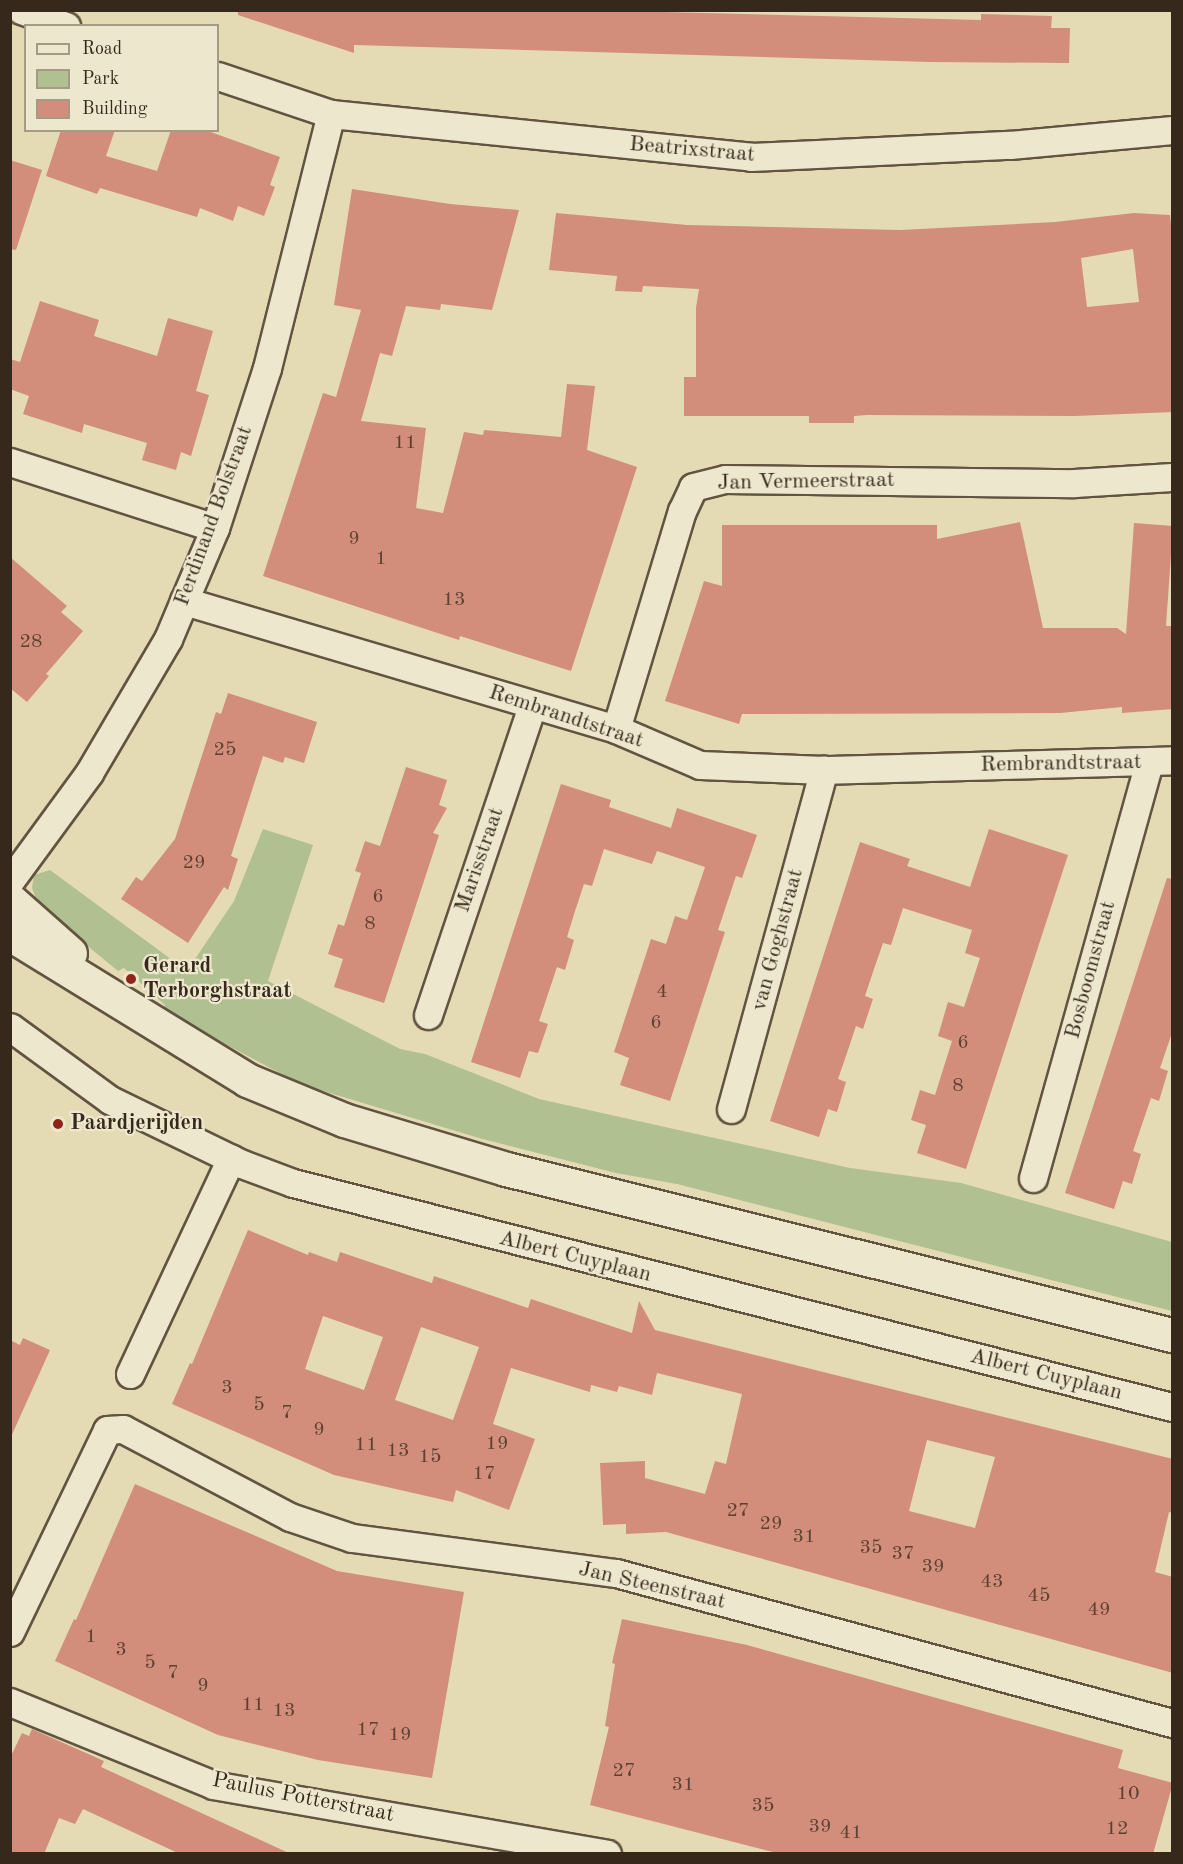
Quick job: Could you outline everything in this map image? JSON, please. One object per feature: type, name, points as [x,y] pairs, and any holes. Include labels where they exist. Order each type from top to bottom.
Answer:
[{"type":"street","points":[[21,10],[60,24]]},
{"type":"street","name":"Beatrixstraat","points":[[219,76],[331,114],[750,157],[1010,145],[1173,130]]},
{"type":"street","name":"Ferdinand Bolstraat","points":[[10,881],[89,773],[168,639],[184,601],[214,528],[267,368],[331,114]]},
{"type":"street","points":[[10,462],[214,528]]},
{"type":"street","name":"Jan Vermeerstraat","points":[[616,729],[682,511],[693,487],[725,479],[1074,483],[1173,477]]},
{"type":"street","name":"Rembrandtstraat","points":[[184,601],[532,706],[616,729],[700,765],[824,770],[1161,761]]},
{"type":"street","name":"Marisstraat","points":[[428,1015],[532,706]]},
{"type":"street","name":"Bosboomstraat","points":[[1033,1178],[1161,761]]},
{"type":"street","name":"van Goghstraat","points":[[731,1109],[824,770]]},
{"type":"street","points":[[10,900],[143,1018]]},
{"type":"street","points":[[10,934],[247,1080],[344,1120],[506,1169],[1173,1335]]},
{"type":"street","name":"Albert Cuyplaan","points":[[10,1027],[110,1100],[231,1158],[293,1184],[1173,1407]]},
{"type":"street","points":[[130,1374],[231,1158]]},
{"type":"street","name":"Jan Steenstraat","points":[[10,1632],[106,1430],[123,1429],[290,1517],[352,1538],[616,1573],[1173,1723]]},
{"type":"street","name":"Paulus Potterstraat","points":[[10,1702],[213,1785],[607,1854]]},
{"type":"green space","points":[[263,829],[313,845],[268,981],[400,1049],[425,1054],[539,1099],[850,1168],[961,1183],[1172,1242],[1172,1311],[677,1184],[616,1173],[479,1138],[300,1084],[162,1010],[165,1005],[124,968],[118,971],[39,906],[32,888],[34,875],[50,870],[187,971],[234,901]]},
{"type":"building","points":[[238,10],[583,10],[981,20],[981,14],[1052,16],[1051,28],[1070,28],[1069,63],[930,62],[354,45],[354,53],[238,15]]},
{"type":"building","points":[[60,132],[114,132],[106,156],[157,171],[170,132],[211,132],[280,157],[270,185],[275,187],[264,216],[238,206],[233,221],[200,208],[197,217],[100,188],[97,194],[46,176]]},
{"type":"building","points":[[10,160],[42,170],[16,250],[10,249]]},
{"type":"building","points":[[352,189],[450,204],[519,210],[492,310],[441,304],[440,310],[406,306],[392,356],[380,353],[361,421],[426,428],[416,508],[443,513],[464,432],[483,435],[484,430],[561,437],[567,384],[595,386],[587,450],[637,467],[571,671],[460,636],[459,640],[263,576],[323,393],[336,397],[361,310],[334,305]]},
{"type":"building","points":[[556,213],[687,225],[900,230],[1055,222],[1134,213],[1170,215],[1173,243],[1173,412],[1075,416],[867,415],[854,416],[854,423],[809,423],[809,416],[684,416],[684,377],[696,377],[696,308],[699,289],[643,286],[642,292],[615,291],[617,276],[549,270]],"holes":[[[1133,249],[1139,302],[1087,307],[1081,258]]]},
{"type":"building","points":[[40,301],[99,320],[94,336],[157,356],[168,318],[213,331],[196,391],[209,395],[191,456],[181,452],[176,470],[142,460],[147,443],[84,424],[82,433],[23,414],[29,396],[10,389],[10,359],[20,362]]},
{"type":"building","points":[[1020,522],[1043,628],[1117,628],[1126,634],[1134,523],[1173,526],[1166,626],[1173,626],[1173,709],[1122,713],[1122,707],[1060,713],[742,714],[739,724],[665,701],[704,581],[722,586],[722,525],[937,525],[937,539]]},
{"type":"building","points":[[10,557],[67,606],[61,612],[83,631],[46,674],[49,676],[27,702],[10,688]]},
{"type":"building","points":[[228,693],[317,722],[304,763],[285,757],[283,763],[263,756],[231,856],[238,859],[228,890],[224,887],[188,943],[121,899],[136,877],[142,881],[175,839],[216,712],[221,714]]},
{"type":"building","points":[[406,767],[447,780],[439,805],[447,808],[433,833],[439,835],[384,1003],[334,987],[343,959],[328,954],[338,924],[344,926],[361,873],[355,871],[365,841],[380,846]]},
{"type":"building","points":[[561,784],[611,800],[609,807],[671,828],[677,808],[757,835],[742,878],[736,876],[718,930],[725,932],[670,1101],[620,1085],[629,1058],[614,1052],[651,939],[666,944],[675,916],[687,920],[705,867],[657,851],[652,864],[604,849],[592,886],[584,884],[567,937],[574,940],[565,970],[557,967],[539,1021],[548,1024],[538,1053],[529,1051],[520,1078],[471,1062]]},
{"type":"building","points":[[989,829],[1068,855],[966,1169],[917,1153],[926,1125],[911,1120],[920,1090],[935,1095],[952,1041],[938,1036],[948,1002],[964,1007],[980,958],[965,953],[972,930],[903,908],[891,945],[883,943],[865,996],[873,999],[863,1029],[856,1026],[838,1079],[846,1082],[837,1112],[828,1109],[819,1137],[770,1121],[860,842],[910,859],[907,866],[970,887]]},
{"type":"building","points":[[1167,878],[1173,879],[1173,1030],[1160,1068],[1168,1071],[1159,1101],[1151,1098],[1133,1151],[1141,1154],[1132,1184],[1123,1181],[1114,1209],[1065,1193]]},
{"type":"building","points":[[248,1230],[308,1255],[309,1252],[337,1262],[340,1252],[432,1283],[434,1276],[528,1308],[531,1299],[632,1333],[639,1301],[655,1330],[1173,1459],[1173,1513],[1169,1512],[1155,1572],[1173,1577],[1173,1673],[666,1532],[626,1534],[626,1524],[603,1525],[600,1463],[645,1461],[645,1478],[705,1494],[715,1461],[726,1464],[742,1394],[657,1373],[652,1395],[619,1386],[617,1392],[591,1385],[590,1392],[511,1368],[493,1424],[535,1439],[509,1510],[456,1490],[453,1502],[334,1475],[172,1404],[190,1363],[192,1364]],"holes":[[[323,1316],[383,1337],[364,1390],[305,1369]],[[421,1327],[479,1347],[453,1420],[395,1400]],[[927,1440],[995,1457],[975,1528],[909,1511]]]},
{"type":"building","points":[[23,1338],[50,1350],[10,1439],[10,1340],[20,1345]]},
{"type":"building","points":[[135,1484],[337,1571],[464,1592],[432,1778],[318,1760],[218,1735],[55,1661],[74,1619],[76,1620]]},
{"type":"building","points":[[622,1619],[747,1645],[1123,1750],[1118,1768],[1173,1783],[1153,1854],[781,1854],[590,1805],[609,1727],[605,1726],[615,1664],[612,1663]]},
{"type":"building","points":[[32,1729],[104,1761],[101,1767],[291,1854],[180,1854],[83,1809],[75,1824],[59,1818],[44,1854],[10,1854],[10,1758],[22,1733],[29,1736]]},
{"type":"place","name":"Gerard Terborghstraat","points":[[131,979]]},
{"type":"place","name":"Paardjerijden","points":[[58,1124]]}]
